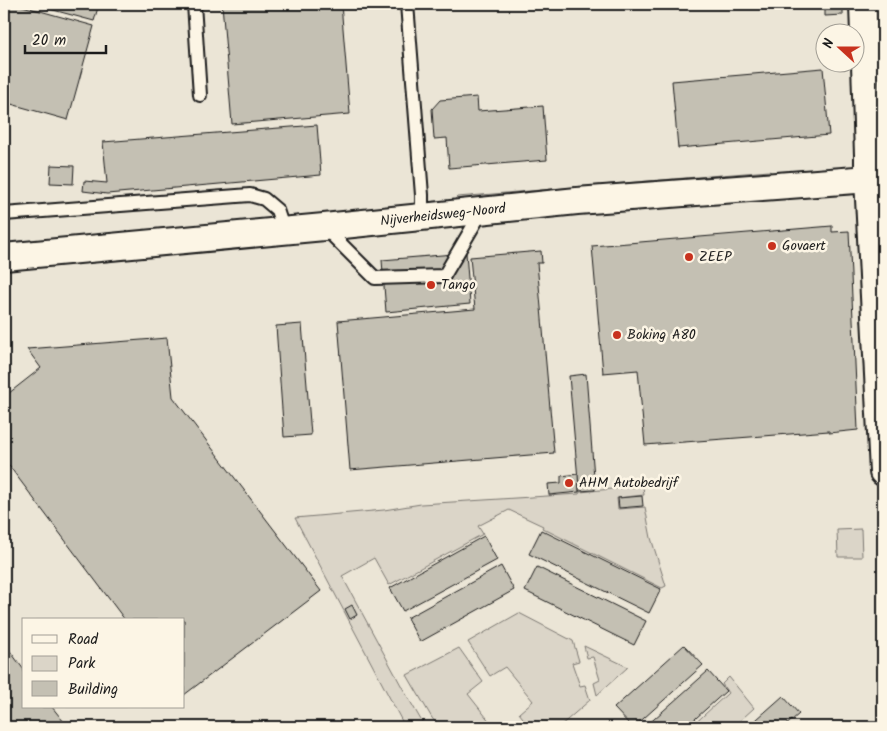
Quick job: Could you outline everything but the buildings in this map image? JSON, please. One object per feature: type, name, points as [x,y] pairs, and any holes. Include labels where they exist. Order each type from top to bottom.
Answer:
[{"type":"street","points":[[863,4],[868,145],[874,188],[883,472]]},
{"type":"street","name":"Nijverheidsweg-Noord","points":[[4,257],[577,201],[874,188]]},
{"type":"lane","points":[[194,4],[200,95]]},
{"type":"lane","points":[[407,4],[422,195],[422,217]]},
{"type":"lane","points":[[4,214],[250,196],[264,199],[277,210],[284,231]]},
{"type":"lane","points":[[324,227],[375,278],[444,276],[482,211]]},
{"type":"shaded area","points":[[4,4],[883,4],[883,727],[4,727]]},
{"type":"green space","points":[[771,172],[770,175],[457,201],[455,199],[457,197]]},
{"type":"green space","points":[[643,486],[644,495],[617,498],[618,509],[645,507],[651,538],[666,586],[662,588],[509,510],[478,526],[483,534],[389,585],[374,558],[342,576],[425,727],[405,727],[295,518],[384,510],[421,504],[579,494],[580,492]]},
{"type":"green space","points":[[861,529],[862,557],[838,557],[837,530]]},
{"type":"green space","points":[[519,613],[573,641],[579,661],[572,663],[580,686],[585,685],[590,700],[559,727],[530,727],[519,713],[533,701],[505,667],[490,676],[468,642]]},
{"type":"green space","points":[[584,646],[628,667],[597,695],[594,683],[600,680],[593,657],[587,658]]},
{"type":"green space","points":[[459,648],[483,682],[468,694],[494,727],[439,727],[407,675]]},
{"type":"green space","points":[[729,677],[754,708],[733,727],[691,727],[728,693],[722,684]]},
{"type":"place","name":"Govaert","points":[[772,246]]},
{"type":"place","name":"ZEEP","points":[[689,257]]},
{"type":"place","name":"Tango","points":[[431,285]]},
{"type":"place","name":"Boking A80","points":[[617,335]]},
{"type":"place","name":"AHM Autobedrijf","points":[[569,483]]}]
